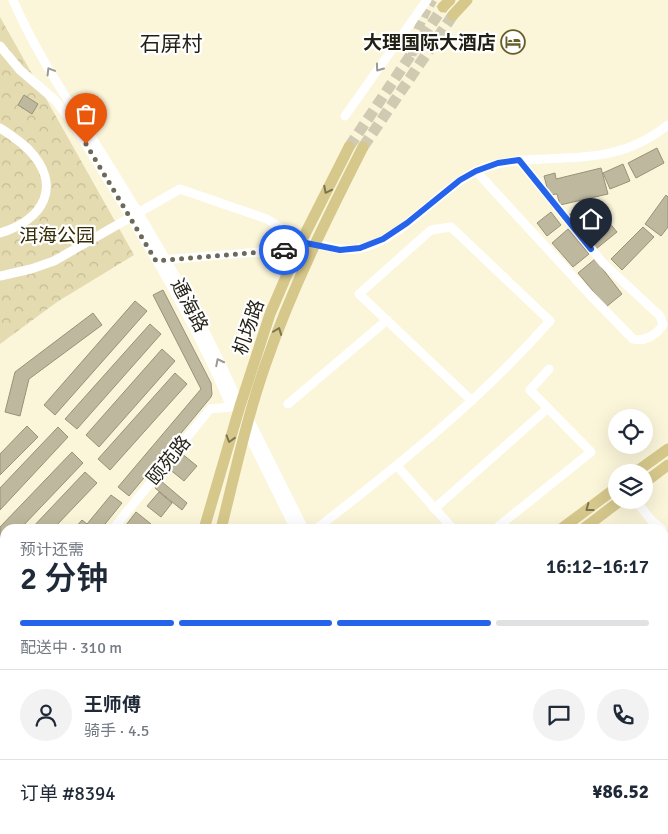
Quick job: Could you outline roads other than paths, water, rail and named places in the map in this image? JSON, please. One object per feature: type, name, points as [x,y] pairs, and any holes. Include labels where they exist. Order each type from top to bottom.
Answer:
[{"type":"main road","points":[[453,15],[468,0]]},
{"type":"main road","name":"机场路","points":[[205,524],[235,407],[270,314],[301,242],[349,147]]},
{"type":"main road","name":"机场路","points":[[222,524],[247,425],[266,364],[289,302],[314,244],[363,147]]},
{"type":"main road","points":[[647,464],[668,449]]},
{"type":"main road","points":[[653,476],[668,465]]},
{"type":"main road","points":[[568,524],[608,494]]},
{"type":"main road","points":[[589,524],[609,509]]},
{"type":"street","name":"通海路","points":[[13,0],[50,72],[142,218],[161,260]]},
{"type":"street","points":[[345,116],[427,0]]},
{"type":"street","name":"通海路","points":[[0,46],[20,70],[67,114],[161,260],[210,344],[235,407]]},
{"type":"street","points":[[0,276],[32,269],[54,261],[180,190],[267,219],[279,225],[301,242],[340,250],[360,248],[383,239],[407,223],[460,180],[476,171],[498,163],[519,160],[580,158],[619,152],[642,142],[668,125]]},
{"type":"street","points":[[0,128],[22,143],[36,159],[44,173],[47,190],[43,202],[31,218],[21,225],[0,233]]},
{"type":"street","points":[[476,171],[590,296],[633,339],[649,338],[659,331],[663,325],[660,316],[603,263],[519,160]]},
{"type":"street","points":[[322,524],[397,466],[472,401],[527,347],[550,321],[451,226],[431,230],[360,294],[472,401]]},
{"type":"street","points":[[161,260],[283,250],[301,242]]},
{"type":"street","points":[[288,404],[387,320]]},
{"type":"street","points":[[501,524],[591,452],[530,390],[549,369]]},
{"type":"street","name":"颐苑路","points":[[118,524],[210,408],[235,407]]},
{"type":"street","points":[[434,508],[548,408]]},
{"type":"street","points":[[247,425],[293,524]]},
{"type":"street","points":[[247,425],[301,524]]},
{"type":"street","points":[[397,466],[448,524]]},
{"type":"street","points":[[643,509],[656,524]]},
{"type":"tunnel","points":[[412,56],[419,27],[433,0]]},
{"type":"tunnel","points":[[349,147],[443,7]]},
{"type":"tunnel","points":[[363,147],[453,15]]},
{"type":"place","name":"大理国际大酒店","points":[[513,42]]},
{"type":"district","name":"石屏村","points":[[171,44]]},
{"type":"park label","name":"洱海公园","points":[[57,235]]}]
